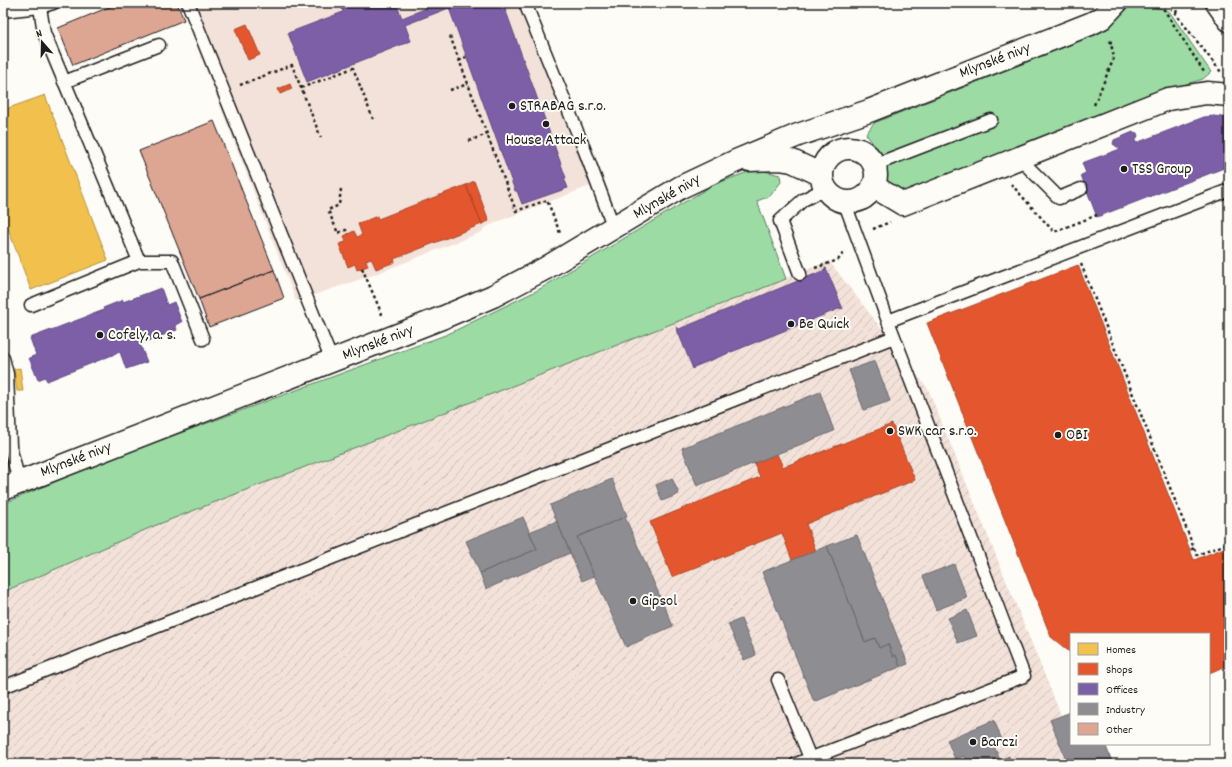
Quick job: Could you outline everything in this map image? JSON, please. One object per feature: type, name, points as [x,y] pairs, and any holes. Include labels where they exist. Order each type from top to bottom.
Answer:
[{"type":"street","points":[[1217,3],[1229,20]]},
{"type":"street","name":"Mlynské nivy","points":[[11,486],[444,317],[493,296],[546,268],[681,187],[736,161],[798,135],[869,110],[1090,24],[1109,11]]},
{"type":"street","points":[[1022,156],[1168,99],[1222,87]]},
{"type":"street","points":[[832,167],[869,110]]},
{"type":"street","name":"Mlynské nivy","points":[[798,135],[818,143],[832,167],[836,198],[844,201]]},
{"type":"street","name":"Mlynské nivy","points":[[736,161],[779,159],[832,167],[864,152],[874,175],[903,204],[1022,156]]},
{"type":"street","points":[[844,201],[859,199],[868,194],[874,175]]},
{"type":"lane","points":[[3,11],[40,7],[53,3]]},
{"type":"lane","points":[[188,3],[332,361]]},
{"type":"lane","points":[[525,3],[583,146],[614,228]]},
{"type":"lane","points":[[40,7],[44,33],[139,262]]},
{"type":"lane","points":[[64,82],[158,45]]},
{"type":"lane","points":[[874,175],[991,120]]},
{"type":"lane","points":[[1022,156],[1029,168],[1059,198],[1081,189]]},
{"type":"lane","points":[[800,274],[780,221],[803,200],[832,167]]},
{"type":"lane","points":[[888,321],[1229,190]]},
{"type":"lane","points":[[796,764],[1024,676],[894,337],[844,201]]},
{"type":"lane","points":[[32,305],[139,262],[172,261],[203,339]]},
{"type":"lane","points":[[3,688],[894,337]]},
{"type":"lane","points":[[3,358],[7,374],[11,486]]},
{"type":"lane","points":[[778,680],[810,758]]},
{"type":"path","points":[[1161,3],[1163,8],[1222,87]]},
{"type":"path","points":[[1167,3],[1176,13],[1222,87]]},
{"type":"path","points":[[1176,13],[1179,3]]},
{"type":"path","points":[[1089,130],[1095,100],[1114,58],[1109,35],[1109,11]]},
{"type":"path","points":[[450,36],[516,211],[547,200],[561,236]]},
{"type":"path","points":[[459,61],[466,57]]},
{"type":"path","points":[[239,86],[292,65],[321,138]]},
{"type":"path","points":[[301,88],[353,68],[373,119]]},
{"type":"path","points":[[450,90],[468,84]]},
{"type":"path","points":[[469,141],[487,134]]},
{"type":"path","points":[[1010,180],[1054,232],[1097,216]]},
{"type":"path","points":[[341,189],[339,205],[328,210],[338,233],[346,230],[348,234]]},
{"type":"path","points":[[1080,261],[1196,556],[1229,543]]},
{"type":"path","points":[[362,268],[384,321]]},
{"type":"path","points":[[1190,550],[1194,548]]},
{"type":"shaded area","points":[[180,3],[533,3],[603,181],[502,220],[484,228],[482,232],[373,275],[296,301]]},
{"type":"shaded area","points":[[829,261],[928,389],[1061,715],[1070,712],[1070,745],[1073,745],[1113,764],[3,764],[3,592],[154,526]]},
{"type":"green space","points":[[1128,3],[1141,3],[1169,11],[1211,72],[1203,79],[1170,89],[903,193],[887,181],[881,155],[866,134],[874,123],[1095,35],[1113,22]]},
{"type":"green space","points":[[756,169],[780,175],[781,182],[770,196],[757,201],[786,279],[154,526],[3,592],[3,504],[94,465],[448,334],[538,290],[713,185]]},
{"type":"building: Homes","points":[[45,95],[108,260],[31,290],[3,215],[3,110]]},
{"type":"building: Homes","points":[[20,368],[23,391],[17,391],[14,369]]},
{"type":"building: Shops","points":[[247,24],[260,55],[248,60],[235,29]]},
{"type":"building: Shops","points":[[290,84],[292,89],[280,94],[278,89]]},
{"type":"building: Shops","points":[[474,181],[489,221],[482,224],[466,185]]},
{"type":"building: Shops","points":[[466,185],[482,224],[394,259],[395,262],[376,269],[371,258],[366,260],[368,266],[357,270],[355,264],[348,267],[339,244],[346,242],[344,236],[354,231],[357,237],[362,235],[358,224],[377,216],[378,219]]},
{"type":"building: Shops","name":"OBI","points":[[1078,265],[1194,560],[1229,546],[1229,665],[1210,673],[1210,633],[1070,633],[1070,652],[1051,637],[927,323]]},
{"type":"building: Shops","points":[[892,424],[915,480],[806,524],[816,551],[792,560],[782,533],[672,577],[650,522],[760,477],[754,463],[777,454],[783,467]]},
{"type":"building: Offices","name":"STRABAG s.r.o.","points":[[339,3],[396,3],[402,18],[439,3],[503,3],[566,178],[564,178],[568,188],[522,204],[517,191],[515,191],[449,8],[405,25],[411,41],[307,82],[288,33],[343,12]]},
{"type":"building: Offices","points":[[1214,116],[1229,118],[1229,166],[1097,217],[1081,175],[1086,173],[1082,163],[1120,149],[1113,144],[1114,140],[1133,132],[1137,133],[1138,136],[1135,141],[1136,143],[1204,117]]},
{"type":"building: Offices","points":[[825,268],[843,309],[841,308],[694,367],[693,369],[676,327],[679,329],[825,270]]},
{"type":"building: Offices","name":"Cofely, a. s.","points":[[161,288],[167,305],[174,302],[182,322],[175,325],[177,330],[140,344],[147,362],[126,369],[120,352],[47,381],[45,377],[38,380],[29,358],[36,355],[30,338],[104,310],[103,308],[123,300],[123,302]]},
{"type":"building: Industry","points":[[875,361],[890,401],[864,410],[849,370]]},
{"type":"building: Industry","points":[[820,392],[834,431],[697,486],[682,448]]},
{"type":"building: Industry","points":[[672,478],[679,494],[662,501],[656,485]]},
{"type":"building: Industry","points":[[612,479],[627,516],[577,537],[594,576],[582,581],[550,505]]},
{"type":"building: Industry","points":[[523,517],[537,549],[480,573],[466,541]]},
{"type":"building: Industry","name":"Gipsol","points":[[625,517],[673,626],[626,647],[577,537]]},
{"type":"building: Industry","points":[[557,521],[570,553],[486,589],[480,573],[537,549],[529,532]]},
{"type":"building: Industry","points":[[857,535],[908,664],[900,667],[896,655],[893,657],[888,644],[879,648],[875,638],[865,642],[827,546]]},
{"type":"building: Industry","points":[[827,546],[865,642],[875,638],[879,648],[888,644],[893,657],[896,655],[900,667],[814,702],[762,572]]},
{"type":"building: Industry","points":[[954,564],[967,598],[936,610],[923,576]]},
{"type":"building: Industry","points":[[967,610],[977,636],[958,643],[948,618]]},
{"type":"building: Industry","points":[[741,619],[756,655],[744,660],[728,624]]},
{"type":"building: Industry","points":[[1070,712],[1070,745],[1105,745],[1113,764],[1068,764],[1050,720]]},
{"type":"building: Industry","name":"Barczi","points":[[994,720],[1002,740],[993,744],[1000,760],[1009,756],[1012,764],[968,764],[965,756],[955,759],[947,740]]},
{"type":"building: Other","points":[[119,3],[177,3],[184,20],[73,65],[58,28]]},
{"type":"building: Other","points":[[214,121],[274,270],[199,299],[139,151]]},
{"type":"building: Other","points":[[274,270],[284,298],[209,327],[199,299]]},
{"type":"place","name":"STRABAG s.r.o.","points":[[512,106]]},
{"type":"place","name":"House Attack","points":[[546,124]]},
{"type":"place","name":"TSS Group","points":[[1124,169]]},
{"type":"place","name":"Be Quick","points":[[791,324]]},
{"type":"place","name":"Cofely, a. s.","points":[[100,335]]},
{"type":"place","name":"SWK car s.r.o.","points":[[890,431]]},
{"type":"place","name":"OBI","points":[[1058,435]]},
{"type":"place","name":"Gipsol","points":[[633,601]]},
{"type":"place","name":"Barczi","points":[[973,742]]}]
